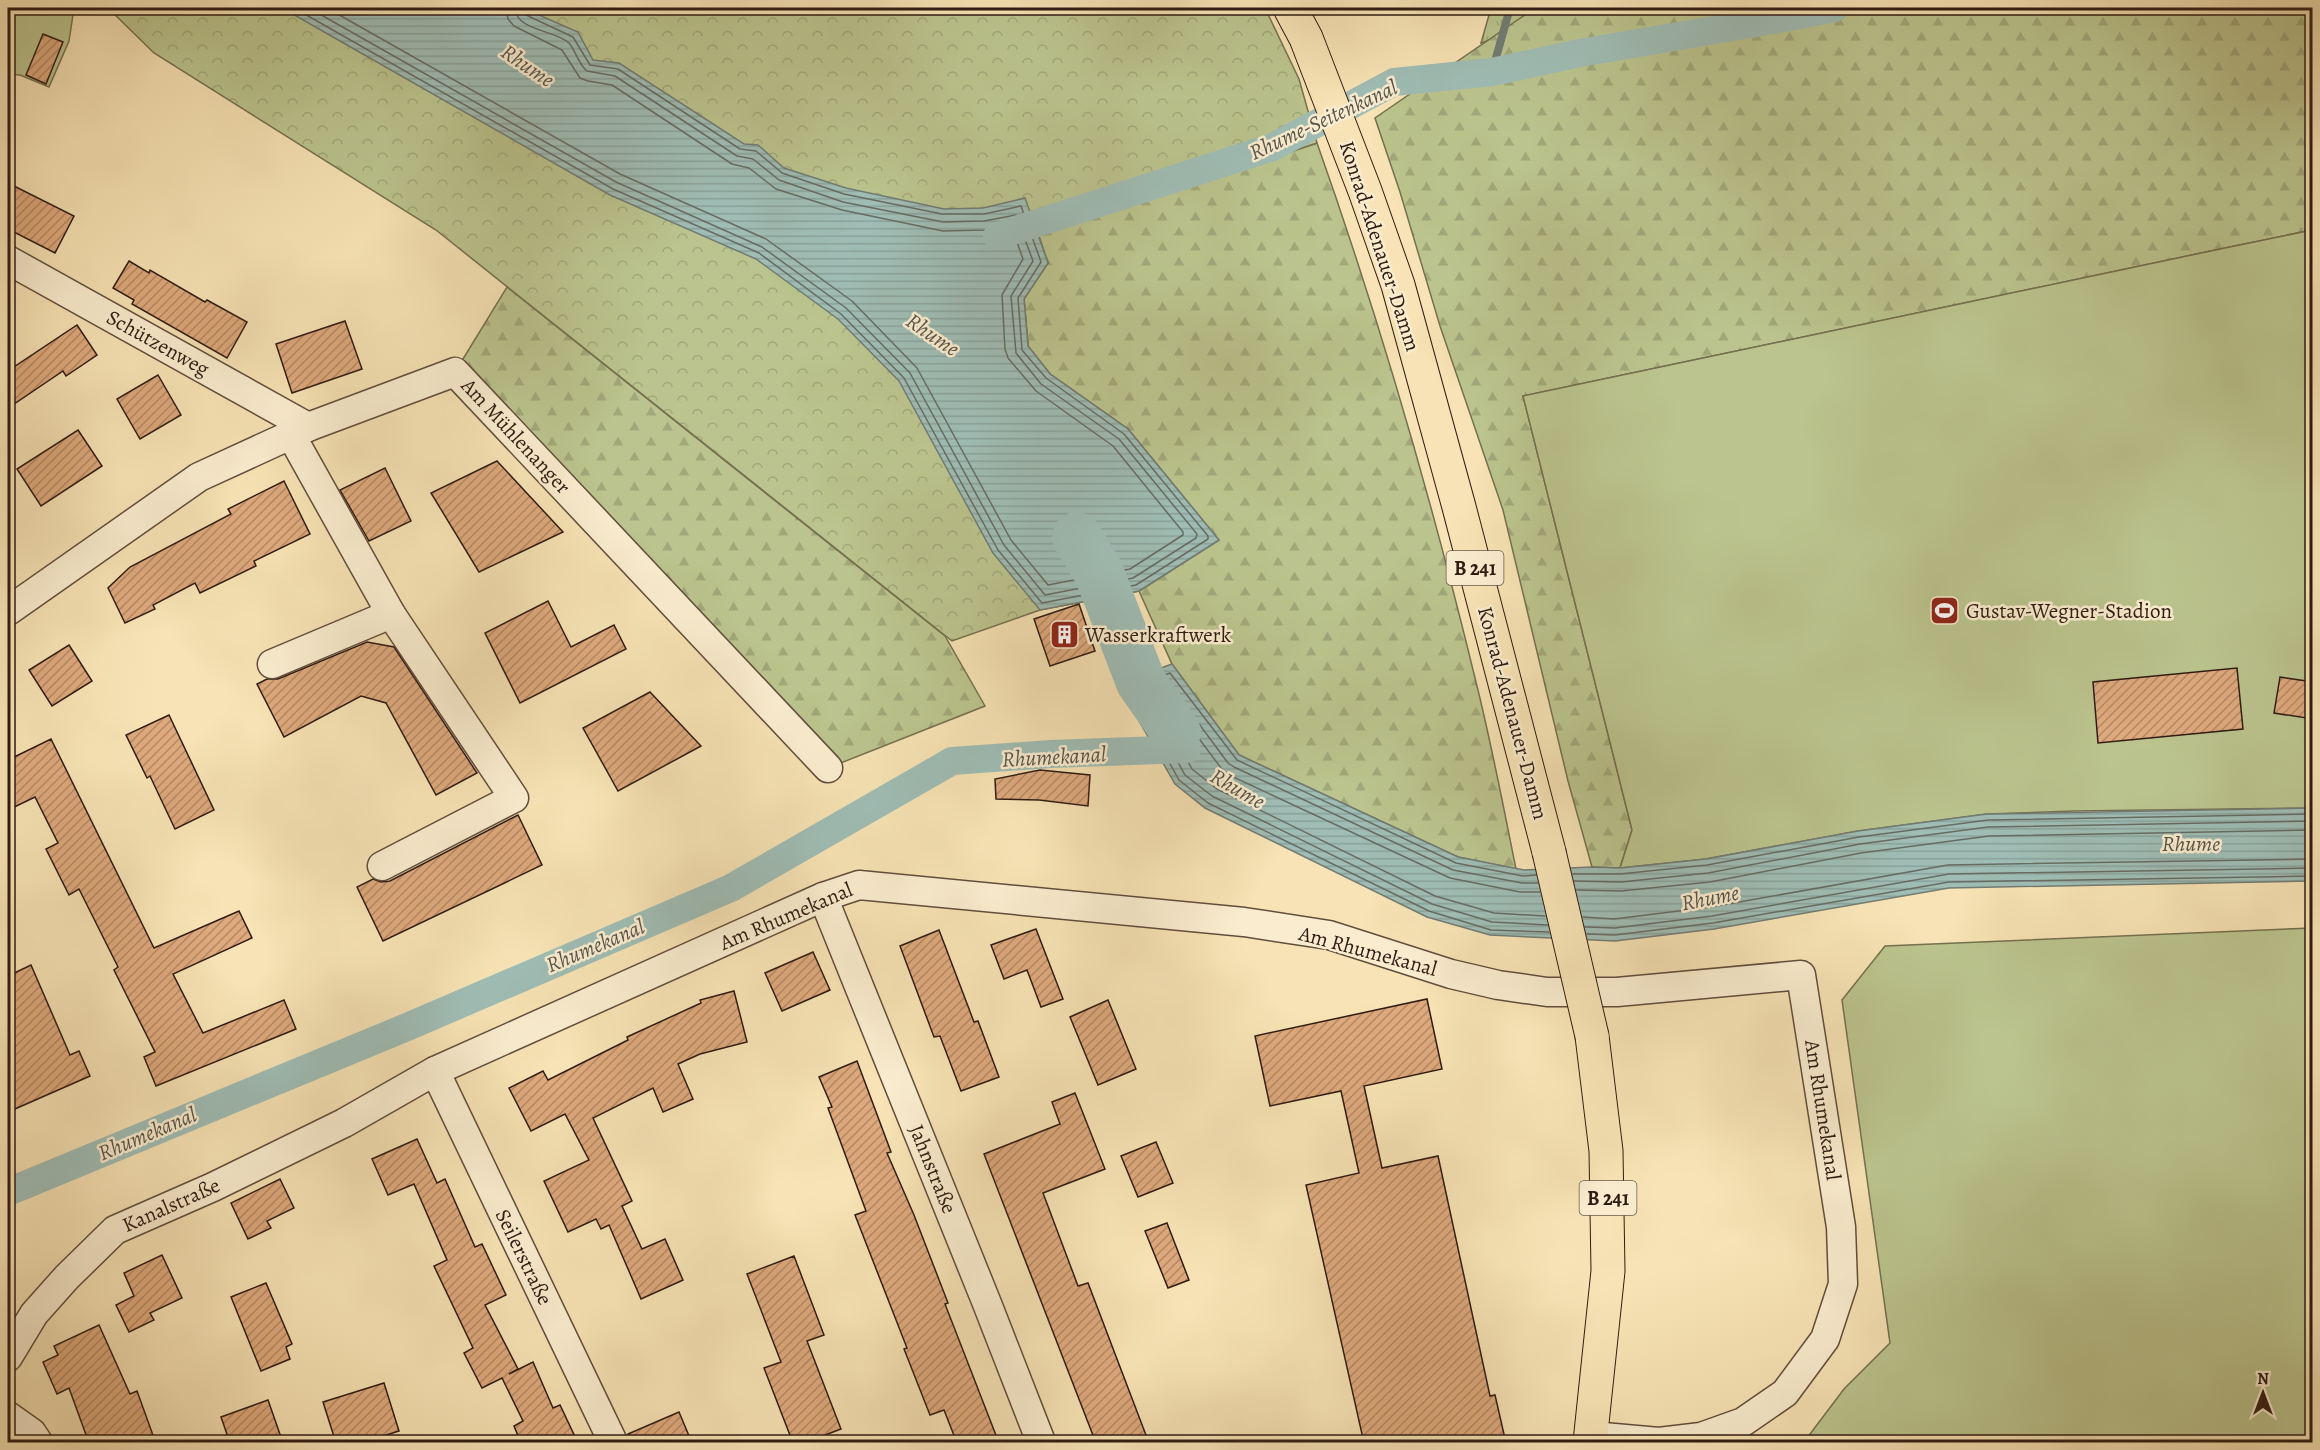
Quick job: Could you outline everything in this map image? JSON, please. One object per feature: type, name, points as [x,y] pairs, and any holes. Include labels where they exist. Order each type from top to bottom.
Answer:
[{"type":"main road","name":"Konrad-Adenauer-Damm","points":[[1290,8],[1306,38],[1365,191],[1398,285],[1459,507],[1549,852],[1592,1036],[1606,1151],[1609,1225],[1608,1271],[1591,1439]]},
{"type":"street","name":"Schützenweg","points":[[8,260],[299,431]]},
{"type":"street","name":"Am Mühlenanger","points":[[8,610],[199,477],[299,431],[455,372],[828,768]]},
{"type":"street","points":[[299,431],[391,614],[514,798],[382,866]]},
{"type":"street","points":[[272,664],[391,614]]},
{"type":"street","name":"Am Rhumekanal","points":[[344,1123],[435,1071],[823,897],[859,885],[1244,922],[1329,936],[1451,974],[1498,985],[1547,992],[1617,992],[1801,975],[1841,1227],[1843,1284],[1825,1339],[1785,1393],[1743,1422],[1701,1437],[1659,1442],[1591,1439]]},
{"type":"street","name":"Jahnstraße","points":[[823,897],[984,1294],[1041,1443]]},
{"type":"street","name":"Seilerstraße","points":[[435,1071],[613,1443]]},
{"type":"street","name":"Kanalstraße","points":[[8,1357],[34,1314],[67,1277],[115,1230],[213,1187],[344,1123]]},
{"type":"street","points":[[8,1416],[32,1433],[38,1443]]},
{"type":"green space","points":[[8,8],[74,8],[69,41],[49,87],[20,75],[8,74]]},
{"type":"green space","points":[[108,8],[1265,8],[1299,79],[1317,143],[1039,236],[1048,263],[1024,299],[1028,347],[1050,374],[1128,429],[1219,540],[1139,591],[1040,610],[952,641],[436,230],[154,53]]},
{"type":"green space","points":[[1491,8],[1558,8],[1512,33],[1481,43]]},
{"type":"green space","points":[[1535,8],[2312,8],[2312,230],[1523,396],[1632,830],[1620,868],[1592,867],[1568,781],[1503,510],[1440,326],[1375,118]]},
{"type":"green space","points":[[1317,143],[1383,341],[1422,475],[1481,702],[1516,869],[1458,857],[1239,755],[1172,664],[1139,591],[1218,540],[1128,429],[1050,374],[1028,346],[1024,298],[1048,263],[1038,236]]},
{"type":"green space","name":"Gustav-Wegner-Stadion","points":[[2312,230],[2312,808],[1987,814],[1858,831],[1706,859],[1620,868],[1632,830],[1523,396]]},
{"type":"green space","points":[[507,287],[945,636],[985,706],[828,768],[455,372]]},
{"type":"green space","points":[[2312,928],[2312,1442],[1804,1442],[1844,1389],[1890,1343],[1842,1000],[1885,946]]},
{"type":"water","points":[[282,8],[523,8],[578,32],[593,60],[619,63],[744,144],[758,145],[784,168],[846,188],[944,209],[983,208],[1025,198],[1048,263],[1024,299],[1028,346],[1050,374],[1128,429],[1219,540],[1139,591],[1040,610],[993,553],[899,381],[838,319],[756,259],[610,195]]},
{"type":"water","points":[[1172,664],[1239,755],[1458,857],[1524,870],[1620,868],[1706,859],[1858,831],[1987,814],[2312,808],[2312,881],[1949,888],[1714,929],[1615,941],[1490,935],[1427,917],[1205,808],[1175,784],[1118,684]]},
{"type":"building","points":[[43,34],[63,42],[46,84],[26,75]]},
{"type":"building","points":[[8,183],[74,216],[55,253],[8,229]]},
{"type":"building","points":[[129,261],[247,322],[227,358],[132,304],[134,300],[113,288]]},
{"type":"building","points":[[345,321],[362,369],[292,393],[276,344]]},
{"type":"building","points":[[77,325],[97,355],[66,376],[63,371],[8,408],[8,371]]},
{"type":"building","points":[[158,375],[181,415],[140,439],[117,399]]},
{"type":"building","points":[[78,430],[102,466],[41,506],[17,469]]},
{"type":"building","points":[[497,461],[563,532],[479,572],[431,493]]},
{"type":"building","points":[[385,468],[411,521],[369,541],[340,490]]},
{"type":"building","points":[[284,481],[310,534],[254,561],[256,566],[200,593],[195,583],[153,605],[155,609],[125,623],[108,588],[130,567],[231,514],[228,509]]},
{"type":"building","points":[[548,601],[571,647],[614,625],[626,649],[520,703],[485,633]]},
{"type":"building","name":"Wasserkraftwerk","points":[[1079,604],[1095,651],[1050,666],[1034,619]]},
{"type":"building","points":[[367,642],[394,647],[477,773],[436,795],[386,703],[361,696],[284,737],[257,684],[267,679],[278,679]]},
{"type":"building","points":[[69,645],[92,681],[52,706],[29,670]]},
{"type":"building","points":[[2237,668],[2243,729],[2098,743],[2093,682]]},
{"type":"building","points":[[2280,677],[2313,682],[2313,719],[2274,713]]},
{"type":"building","points":[[650,692],[701,746],[618,791],[583,728]]},
{"type":"building","points":[[169,715],[214,810],[175,829],[150,776],[147,778],[126,735]]},
{"type":"building","points":[[51,739],[154,948],[239,911],[252,938],[173,974],[203,1033],[284,1000],[296,1029],[156,1086],[144,1057],[155,1052],[114,970],[118,967],[79,889],[69,895],[46,849],[58,843],[35,797],[8,810],[8,760]]},
{"type":"building","points":[[1040,770],[1090,775],[1088,806],[1039,800],[996,799],[995,779]]},
{"type":"building","points":[[518,815],[542,865],[383,941],[357,887],[373,879],[381,882],[390,881]]},
{"type":"building","points":[[1036,929],[1063,999],[1041,1007],[1027,970],[1004,979],[991,945]]},
{"type":"building","points":[[939,930],[974,1022],[978,1021],[999,1077],[961,1091],[940,1036],[934,1037],[900,946]]},
{"type":"building","points":[[813,952],[830,990],[782,1011],[765,973]]},
{"type":"building","points":[[31,965],[70,1055],[79,1051],[90,1076],[8,1112],[8,976]]},
{"type":"building","points":[[734,991],[747,1042],[700,1054],[678,1064],[693,1099],[663,1112],[653,1088],[593,1118],[632,1201],[622,1206],[642,1249],[665,1239],[683,1280],[641,1299],[609,1225],[601,1229],[596,1219],[568,1232],[544,1181],[589,1160],[565,1114],[531,1131],[509,1088],[543,1071],[548,1080],[628,1040],[627,1037],[701,1003],[700,1000]]},
{"type":"building","points":[[1427,999],[1442,1069],[1364,1086],[1382,1168],[1438,1156],[1490,1396],[1495,1395],[1506,1443],[1364,1443],[1306,1185],[1359,1173],[1341,1091],[1270,1106],[1255,1036]]},
{"type":"building","points":[[1108,1000],[1136,1069],[1098,1085],[1070,1017]]},
{"type":"building","points":[[857,1061],[891,1152],[887,1153],[948,1303],[945,1304],[999,1443],[957,1443],[944,1410],[930,1415],[904,1349],[907,1348],[855,1215],[866,1211],[828,1108],[832,1107],[819,1077]]},
{"type":"building","points":[[1075,1093],[1105,1169],[1043,1193],[1078,1286],[1088,1283],[1149,1443],[1096,1443],[984,1154],[1060,1124],[1052,1102]]},
{"type":"building","points":[[417,1139],[437,1183],[445,1179],[475,1247],[482,1244],[506,1295],[485,1305],[518,1369],[509,1374],[533,1362],[553,1408],[560,1405],[578,1443],[521,1443],[514,1426],[523,1421],[502,1378],[482,1388],[464,1353],[473,1348],[434,1266],[447,1260],[414,1184],[388,1195],[372,1159]]},
{"type":"building","points":[[1156,1142],[1173,1183],[1138,1197],[1121,1156]]},
{"type":"building","points":[[280,1179],[294,1208],[267,1221],[271,1228],[248,1239],[231,1203]]},
{"type":"building","points":[[1167,1223],[1189,1280],[1168,1288],[1145,1231]]},
{"type":"building","points":[[162,1255],[182,1298],[150,1313],[154,1320],[129,1332],[116,1305],[134,1296],[124,1273]]},
{"type":"building","points":[[794,1256],[824,1335],[807,1341],[841,1429],[804,1443],[793,1443],[764,1368],[781,1362],[747,1274]]},
{"type":"building","points":[[266,1283],[292,1344],[286,1347],[290,1359],[261,1371],[231,1297]]},
{"type":"building","points":[[99,1325],[130,1394],[137,1391],[154,1438],[141,1443],[89,1443],[69,1388],[57,1394],[43,1362],[58,1355],[54,1346]]},
{"type":"building","points":[[384,1383],[399,1431],[361,1443],[336,1443],[323,1402]]},
{"type":"building","points":[[268,1400],[283,1443],[230,1443],[221,1417]]},
{"type":"building","points":[[679,1412],[692,1443],[629,1443],[628,1434]]},
{"type":"waterway","points":[[1492,72],[1510,8]]},
{"type":"waterway","name":"Rhume-Seitenkanal","points":[[997,236],[1273,147],[1394,82],[1492,72],[1580,53],[1834,8]]},
{"type":"waterway","name":"Rhume","points":[[1077,537],[1099,573],[1141,682],[1176,732]]},
{"type":"waterway","name":"Rhumekanal","points":[[8,1192],[407,1027],[731,888],[952,761],[1051,754],[1187,749]]},
{"type":"place","name":"Gustav-Wegner-Stadion","points":[[1945,611]]},
{"type":"place","name":"Wasserkraftwerk","points":[[1064,635]]}]
